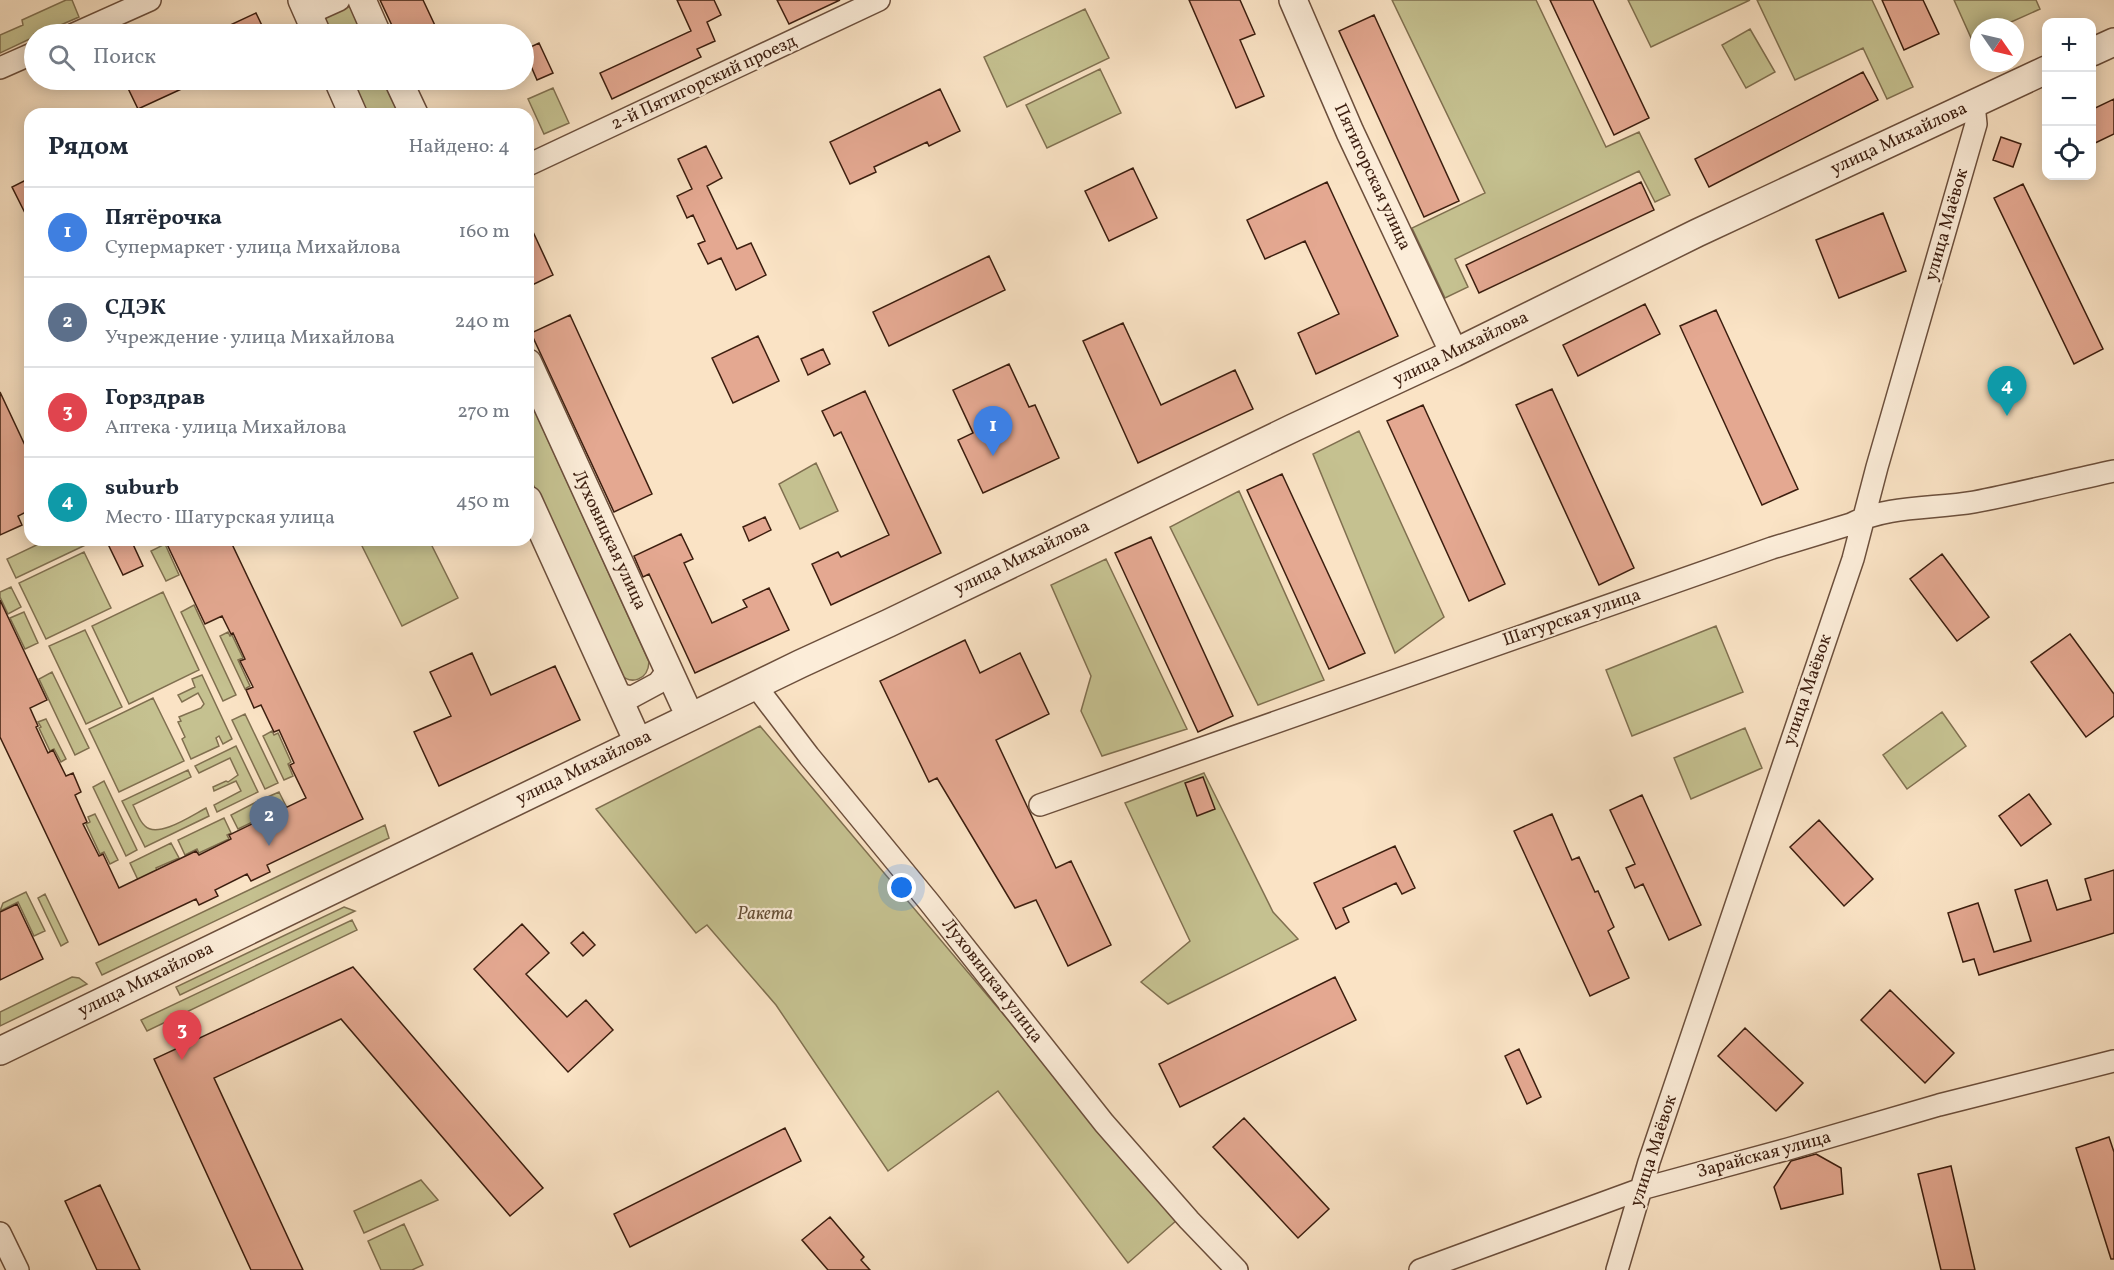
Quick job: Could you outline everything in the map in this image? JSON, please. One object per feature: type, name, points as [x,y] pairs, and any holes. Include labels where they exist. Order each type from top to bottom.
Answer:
[{"type":"street","points":[[96,24],[150,0]]},
{"type":"street","points":[[309,16],[339,0]]},
{"type":"street","points":[[362,0],[373,24]]},
{"type":"street","name":"2-й Пятигорский проезд","points":[[534,162],[879,0]]},
{"type":"street","name":"Пятигорская улица","points":[[1293,0],[1350,132],[1454,353]]},
{"type":"street","points":[[2096,50],[2114,42]]},
{"type":"street","points":[[0,68],[24,57]]},
{"type":"street","name":"улица Михайлова","points":[[0,1052],[755,685],[1454,353],[1696,233],[2042,72]]},
{"type":"street","points":[[342,90],[350,108]]},
{"type":"street","points":[[403,90],[411,108]]},
{"type":"street","name":"улица Маёвок","points":[[1617,1270],[1641,1189],[1853,559],[1976,124],[1974,104]]},
{"type":"street","name":"Луховицкая улица","points":[[534,376],[690,717]]},
{"type":"street","name":"Шатурская улица","points":[[1040,805],[1761,552],[1863,519],[1880,514],[1972,502],[2114,471]]},
{"type":"street","points":[[534,513],[638,742]]},
{"type":"street","points":[[616,694],[632,697],[658,683],[668,669]]},
{"type":"street","name":"Луховицкая улица","points":[[755,685],[809,756],[929,902],[1104,1123],[1182,1212],[1237,1270]]},
{"type":"street","name":"Зарайская улица","points":[[1420,1270],[1641,1189],[1939,1105],[2114,1061]]},
{"type":"street","points":[[0,1233],[18,1270]]},
{"type":"green space","points":[[66,0],[72,0],[79,17],[63,24],[24,24],[24,42],[0,53],[0,35],[23,25],[22,20]]},
{"type":"green space","points":[[1392,0],[1536,0],[1606,147],[1639,132],[1670,195],[1655,202],[1639,171],[1455,259],[1468,287],[1445,298],[1412,228],[1485,193]]},
{"type":"green space","points":[[1628,0],[1750,0],[1651,47]]},
{"type":"green space","points":[[1757,0],[1872,0],[1913,87],[1887,99],[1863,48],[1795,80]]},
{"type":"green space","points":[[1954,0],[2036,0],[2040,9],[2020,18],[1970,18],[1970,36]]},
{"type":"green space","points":[[351,6],[359,24],[324,24],[321,18]]},
{"type":"green space","points":[[1085,9],[1109,58],[1007,107],[984,57]]},
{"type":"green space","points":[[1750,29],[1775,72],[1746,88],[1722,45]]},
{"type":"green space","points":[[1100,69],[1121,113],[1047,148],[1026,105]]},
{"type":"green space","points":[[553,88],[569,123],[544,134],[528,99]]},
{"type":"green space","points":[[354,90],[389,90],[397,108],[362,108]]},
{"type":"green space","points":[[534,409],[649,662],[646,673],[638,679],[629,679],[619,673],[534,486]]},
{"type":"green space","points":[[1359,431],[1444,617],[1395,653],[1313,454]]},
{"type":"green space","points":[[816,463],[838,511],[800,529],[779,484]]},
{"type":"green space","points":[[1239,491],[1324,680],[1258,705],[1170,527]]},
{"type":"green space","points":[[34,546],[83,546],[16,578],[7,559]]},
{"type":"green space","points":[[166,546],[179,575],[166,581],[151,551]]},
{"type":"green space","points":[[362,546],[432,546],[458,598],[402,626]]},
{"type":"green space","points":[[84,552],[111,608],[46,639],[19,583]]},
{"type":"green space","points":[[1106,559],[1187,729],[1102,756],[1081,711],[1091,676],[1051,585]]},
{"type":"green space","points":[[11,587],[21,607],[8,614],[0,592]]},
{"type":"green space","points":[[163,592],[199,670],[129,704],[92,626]]},
{"type":"green space","points":[[194,605],[236,695],[223,701],[181,612]]},
{"type":"green space","points":[[24,612],[38,643],[25,649],[10,618]]},
{"type":"green space","points":[[1716,626],[1743,692],[1632,736],[1606,670]]},
{"type":"green space","points":[[85,630],[122,707],[86,724],[49,646]]},
{"type":"green space","points":[[228,632],[230,636],[232,635],[243,658],[238,660],[250,686],[245,689],[220,636]]},
{"type":"green space","points":[[52,672],[89,748],[75,755],[39,679]]},
{"type":"green space","points":[[202,675],[232,739],[223,744],[219,736],[216,738],[219,746],[191,759],[182,739],[185,737],[178,722],[181,721],[179,717],[201,708],[204,704],[198,693],[182,702],[178,695],[195,687],[192,679]]},
{"type":"green space","points":[[153,698],[184,761],[119,792],[89,729]]},
{"type":"green space","points":[[1942,712],[1966,746],[1907,789],[1883,755]]},
{"type":"green space","points":[[245,714],[278,783],[265,789],[232,720]]},
{"type":"green space","points":[[46,719],[66,759],[61,762],[54,749],[50,751],[39,728],[41,727],[38,722]]},
{"type":"green space","name":"Ракета","points":[[760,726],[1177,1220],[1128,1263],[998,1091],[888,1171],[776,1005],[707,925],[696,933],[596,809]]},
{"type":"green space","points":[[1745,728],[1762,768],[1691,799],[1674,758]]},
{"type":"green space","points":[[272,731],[274,735],[278,733],[291,762],[288,764],[293,776],[284,780],[263,736]]},
{"type":"green space","points":[[236,746],[258,792],[217,812],[214,805],[241,791],[236,781],[214,791],[213,787],[228,782],[238,775],[230,758],[199,773],[195,766]]},
{"type":"green space","points":[[188,770],[191,777],[133,805],[141,822],[151,829],[167,828],[206,808],[209,816],[145,847],[122,801]]},
{"type":"green space","points":[[1204,773],[1273,912],[1298,939],[1168,1004],[1141,982],[1190,941],[1125,803]]},
{"type":"green space","points":[[104,781],[137,850],[126,856],[93,787]]},
{"type":"green space","points":[[279,792],[288,810],[276,816],[274,812],[270,814],[263,799]]},
{"type":"green space","points":[[258,801],[265,816],[238,829],[231,815]]},
{"type":"green space","points":[[95,814],[118,860],[110,864],[104,852],[100,854],[86,824],[90,822],[88,817]]},
{"type":"green space","points":[[224,818],[231,833],[227,835],[229,839],[199,853],[197,849],[185,855],[178,840]]},
{"type":"green space","points":[[385,825],[389,838],[102,975],[96,963]]},
{"type":"green space","points":[[171,843],[179,858],[156,868],[158,873],[139,882],[130,863]]},
{"type":"green space","points":[[26,892],[45,931],[34,936],[18,902],[0,911],[3,903]]},
{"type":"green space","points":[[45,894],[68,942],[61,946],[38,898]]},
{"type":"green space","points":[[344,907],[355,911],[180,995],[176,987]]},
{"type":"green space","points":[[352,920],[357,930],[147,1031],[141,1020]]},
{"type":"green space","points":[[72,977],[79,978],[87,984],[0,1026],[0,1012]]},
{"type":"green space","points":[[421,1180],[438,1200],[364,1233],[354,1211]]},
{"type":"green space","points":[[404,1224],[423,1265],[412,1270],[381,1270],[368,1241]]},
{"type":"building","points":[[380,0],[423,0],[434,24],[391,24]]},
{"type":"building","points":[[677,0],[714,0],[721,15],[707,22],[715,41],[697,49],[701,57],[612,99],[600,73],[691,31]]},
{"type":"building","points":[[777,0],[840,0],[789,24]]},
{"type":"building","points":[[1189,0],[1240,0],[1255,34],[1240,40],[1264,96],[1236,108]]},
{"type":"building","points":[[1550,0],[1593,0],[1649,118],[1614,135]]},
{"type":"building","points":[[1882,0],[1923,0],[1939,34],[1904,50]]},
{"type":"building","points":[[256,13],[261,24],[232,24]]},
{"type":"building","points":[[1374,15],[1459,201],[1424,217],[1339,31]]},
{"type":"building","points":[[539,43],[553,73],[537,80],[534,73],[534,45]]},
{"type":"building","points":[[1863,72],[1878,100],[1709,187],[1695,159]]},
{"type":"building","points":[[940,89],[960,131],[929,146],[927,142],[874,167],[876,172],[850,184],[830,142]]},
{"type":"building","points":[[129,90],[179,90],[140,108],[138,108]]},
{"type":"building","points":[[2114,99],[2114,134],[2096,143],[2096,126],[2096,108]]},
{"type":"building","points":[[2001,137],[2021,144],[2013,167],[1993,160]]},
{"type":"building","points":[[706,146],[722,178],[707,186],[737,249],[751,243],[766,275],[736,290],[721,258],[708,264],[698,244],[705,241],[693,215],[687,218],[677,196],[692,189],[678,159]]},
{"type":"building","points":[[1133,168],[1157,218],[1109,241],[1085,191]]},
{"type":"building","points":[[24,181],[24,211],[12,187]]},
{"type":"building","points":[[1327,182],[1398,336],[1316,374],[1298,333],[1339,314],[1305,241],[1265,259],[1247,220]]},
{"type":"building","points":[[1641,182],[1654,210],[1479,293],[1466,265]]},
{"type":"building","points":[[2023,184],[2103,349],[2074,364],[1994,198]]},
{"type":"building","points":[[1883,213],[1906,271],[1839,298],[1816,240]]},
{"type":"building","points":[[534,234],[553,275],[534,284]]},
{"type":"building","points":[[989,256],[1005,290],[889,346],[873,312]]},
{"type":"building","points":[[1645,304],[1660,334],[1578,376],[1563,345]]},
{"type":"building","points":[[1716,310],[1798,489],[1762,505],[1680,326]]},
{"type":"building","points":[[570,315],[652,494],[614,512],[534,339],[534,332]]},
{"type":"building","points":[[1123,323],[1161,405],[1235,370],[1253,409],[1138,463],[1083,341]]},
{"type":"building","points":[[758,336],[779,381],[733,403],[712,358]]},
{"type":"building","points":[[823,349],[830,364],[808,375],[801,359]]},
{"type":"building","points":[[1009,364],[1029,407],[1035,405],[1059,458],[983,493],[958,440],[973,433],[953,390]]},
{"type":"building","points":[[1552,389],[1634,568],[1599,585],[1516,405]]},
{"type":"building","points":[[865,391],[941,553],[831,605],[812,564],[838,552],[841,557],[889,535],[841,432],[834,436],[822,411]]},
{"type":"building","points":[[0,392],[24,443],[24,513],[18,516],[22,525],[0,535]]},
{"type":"building","points":[[1423,405],[1505,584],[1469,601],[1387,421]]},
{"type":"building","points":[[1282,474],[1365,653],[1329,669],[1247,490]]},
{"type":"building","points":[[765,517],[771,530],[749,541],[743,527]]},
{"type":"building","points":[[681,534],[693,559],[684,563],[712,623],[747,607],[743,600],[769,588],[789,630],[695,673],[649,574],[643,577],[634,556]]},
{"type":"building","points":[[1151,537],[1233,716],[1198,732],[1115,553]]},
{"type":"building","points":[[109,546],[134,546],[143,566],[123,575]]},
{"type":"building","points":[[168,546],[233,546],[363,819],[267,865],[270,872],[251,881],[247,874],[215,890],[218,896],[199,905],[196,899],[99,945],[0,737],[0,600],[47,700],[30,708],[38,726],[36,727],[48,753],[53,750],[66,776],[73,773],[81,792],[75,795],[87,822],[83,824],[99,856],[103,854],[119,888],[196,851],[199,855],[231,839],[229,835],[306,798],[290,765],[294,763],[279,730],[274,732],[261,705],[254,708],[246,690],[253,687],[240,661],[245,659],[233,633],[231,634],[222,616],[205,624]]},
{"type":"building","points":[[1942,554],[1989,617],[1957,641],[1910,579]]},
{"type":"building","points":[[2070,634],[2114,694],[2114,716],[2086,737],[2031,662]]},
{"type":"building","points":[[965,640],[980,673],[1020,653],[1049,714],[996,740],[1056,868],[1071,861],[1111,945],[1068,966],[1036,900],[1015,908],[937,778],[929,782],[880,681]]},
{"type":"building","points":[[472,653],[491,695],[555,666],[580,720],[439,786],[414,732],[451,716],[430,672]]},
{"type":"building","points":[[1203,777],[1215,809],[1197,816],[1185,783]]},
{"type":"building","points":[[2029,794],[2051,824],[2021,846],[1999,816]]},
{"type":"building","points":[[1642,795],[1701,925],[1669,940],[1643,884],[1635,888],[1626,868],[1635,864],[1610,810]]},
{"type":"building","points":[[1552,814],[1572,860],[1579,857],[1595,892],[1598,891],[1614,927],[1608,931],[1629,978],[1590,996],[1514,831]]},
{"type":"building","points":[[1819,820],[1873,879],[1844,906],[1790,847]]},
{"type":"building","points":[[1395,846],[1415,888],[1402,894],[1396,883],[1343,908],[1349,922],[1336,929],[1314,883]]},
{"type":"building","points":[[2114,870],[2114,933],[1979,975],[1974,959],[1963,962],[1948,913],[1978,903],[1994,952],[2031,941],[2015,890],[2047,880],[2057,910],[2091,900],[2085,879]]},
{"type":"building","points":[[17,904],[43,959],[0,980],[0,912]]},
{"type":"building","points":[[522,924],[549,953],[526,974],[567,1017],[586,1000],[613,1030],[568,1072],[474,969]]},
{"type":"building","points":[[583,932],[595,945],[583,956],[571,943]]},
{"type":"building","points":[[353,967],[543,1188],[510,1216],[341,1019],[214,1078],[303,1270],[251,1270],[154,1059]]},
{"type":"building","points":[[1335,977],[1356,1020],[1180,1107],[1159,1064]]},
{"type":"building","points":[[1890,990],[1954,1053],[1925,1083],[1861,1020]]},
{"type":"building","points":[[1745,1028],[1803,1083],[1776,1111],[1718,1056]]},
{"type":"building","points":[[1519,1049],[1541,1097],[1527,1104],[1505,1056]]},
{"type":"building","points":[[1244,1118],[1329,1209],[1298,1238],[1213,1147]]},
{"type":"building","points":[[785,1128],[801,1161],[630,1247],[614,1214]]},
{"type":"building","points":[[2109,1137],[2114,1152],[2114,1259],[2111,1259],[2076,1148]]},
{"type":"building","points":[[1816,1154],[1841,1168],[1843,1194],[1781,1209],[1774,1187],[1791,1161]]},
{"type":"building","points":[[1951,1166],[1975,1270],[1941,1270],[1918,1174]]},
{"type":"building","points":[[100,1185],[140,1270],[97,1270],[65,1201]]},
{"type":"building","points":[[830,1217],[864,1257],[861,1260],[870,1270],[828,1270],[802,1240]]},
{"type":"place","name":"suburb","points":[[2007,416]]},
{"type":"place","name":"Пятёрочка","points":[[993,456]]},
{"type":"place","name":"СДЭК","points":[[269,846]]},
{"type":"place","name":"Горздрав","points":[[182,1060]]}]
